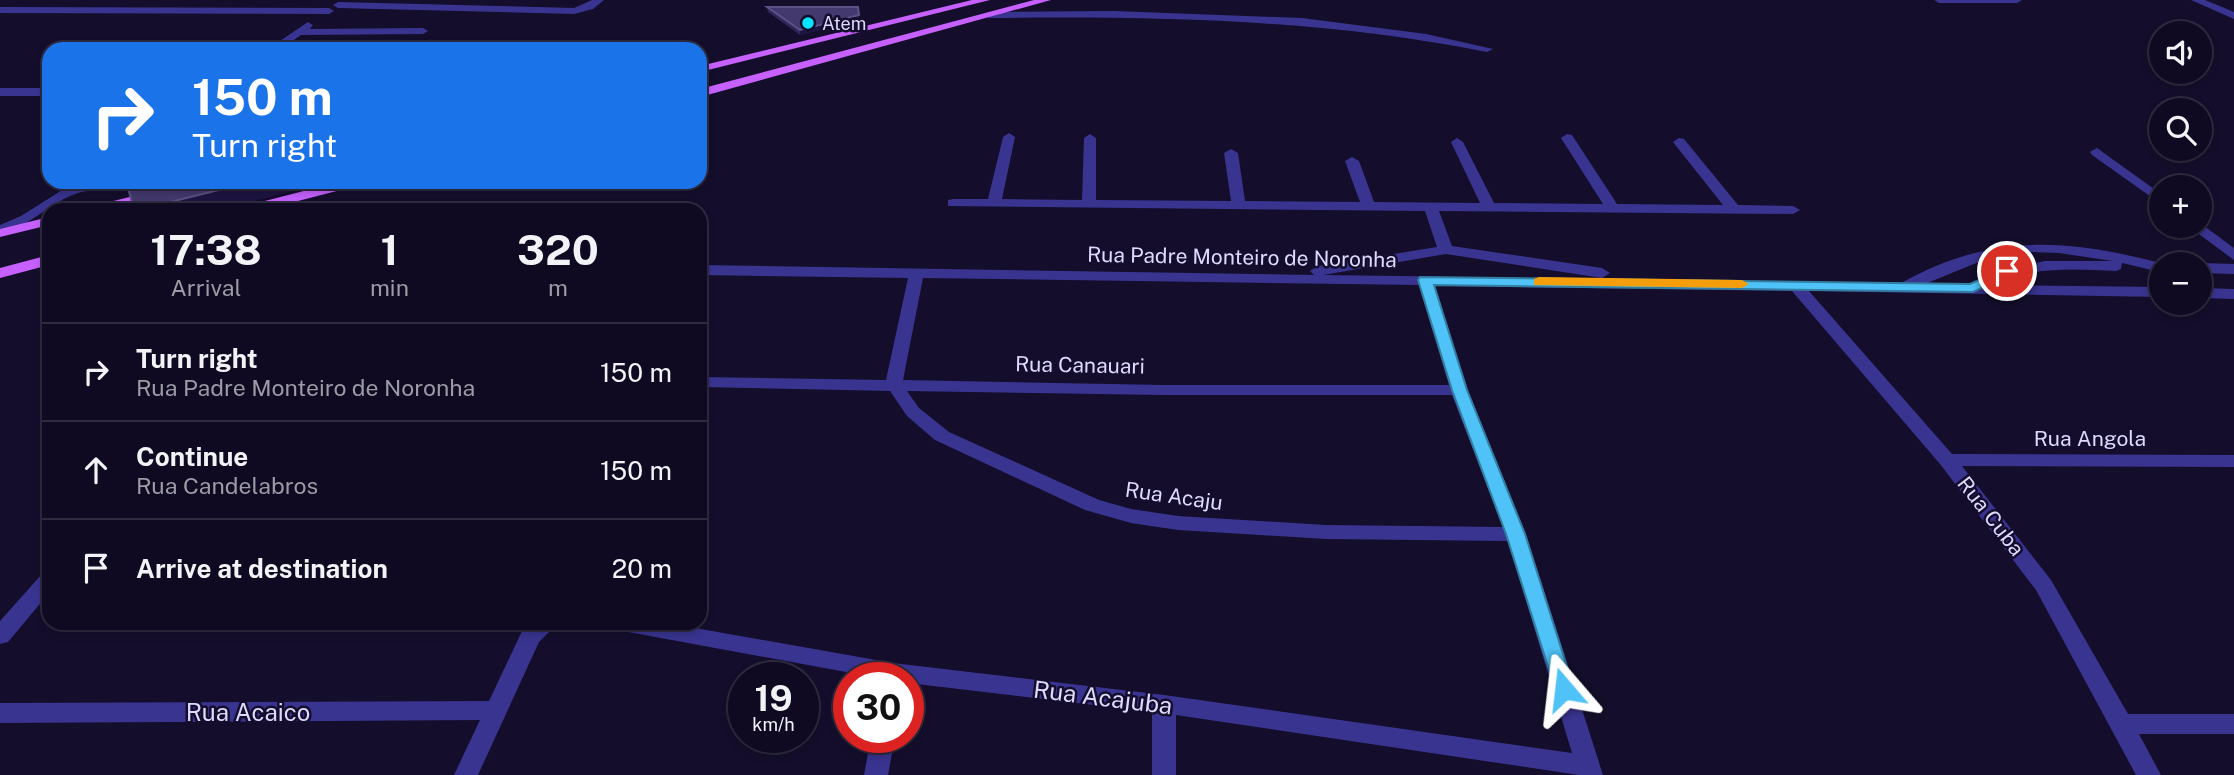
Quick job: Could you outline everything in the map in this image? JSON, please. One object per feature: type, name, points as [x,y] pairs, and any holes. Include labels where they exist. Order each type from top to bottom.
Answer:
[{"type":"main road","points":[[707,67],[985,0]]},
{"type":"main road","points":[[707,91],[1046,0]]},
{"type":"main road","points":[[273,203],[328,189]]},
{"type":"main road","points":[[123,203],[168,192]]},
{"type":"main road","points":[[0,231],[42,222]]},
{"type":"main road","points":[[0,273],[42,263]]},
{"type":"street","points":[[0,10],[337,6],[544,10],[582,9],[599,0]]},
{"type":"street","points":[[1939,0],[2017,0]]},
{"type":"street","points":[[2196,0],[2234,16]]},
{"type":"street","points":[[284,42],[337,6]]},
{"type":"street","points":[[0,20],[19,10]]},
{"type":"street","points":[[989,15],[1293,21],[1412,34],[1487,49]]},
{"type":"street","points":[[299,32],[422,31]]},
{"type":"street","points":[[0,92],[42,92]]},
{"type":"street","points":[[994,204],[1009,137]]},
{"type":"street","points":[[1089,204],[1090,138]]},
{"type":"street","points":[[1567,138],[1613,209]]},
{"type":"street","points":[[1457,142],[1489,208]]},
{"type":"street","points":[[1679,142],[1734,210]]},
{"type":"street","points":[[2097,152],[2149,191]]},
{"type":"street","points":[[1231,153],[1239,206]]},
{"type":"street","points":[[1352,161],[1369,207]]},
{"type":"street","points":[[51,203],[74,189]]},
{"type":"street","points":[[953,203],[1793,210]]},
{"type":"street","points":[[1431,208],[1446,250]]},
{"type":"street","points":[[0,231],[42,209]]},
{"type":"street","points":[[2211,238],[2234,255]]},
{"type":"street","points":[[1905,287],[1973,257],[2026,246],[2077,249],[2149,264]]},
{"type":"street","points":[[1268,279],[1446,250],[1667,283]]},
{"type":"street","points":[[1973,288],[2007,271],[2046,264],[2149,267]]},
{"type":"street","points":[[2212,268],[2234,269]]},
{"type":"street","name":"Rua Padre Monteiro de Noronha","points":[[707,270],[2149,292]]},
{"type":"street","points":[[894,384],[916,274]]},
{"type":"street","points":[[1425,280],[1460,390],[1516,534],[1590,771]]},
{"type":"street","name":"Rua Cuba","points":[[1795,285],[1947,460],[2044,585],[2149,775]]},
{"type":"street","points":[[2212,293],[2234,294]]},
{"type":"street","name":"Rua Canauari","points":[[707,382],[1163,390],[1460,390]]},
{"type":"street","name":"Rua Acaju","points":[[894,384],[913,412],[942,436],[1092,505],[1131,516],[1178,523],[1326,532],[1516,534]]},
{"type":"street","name":"Rua Angola","points":[[1947,460],[2234,461]]},
{"type":"street","points":[[0,636],[42,587]]},
{"type":"street","points":[[467,775],[530,637],[538,630]]},
{"type":"street","name":"Rua Acajuba","points":[[657,630],[833,664]]},
{"type":"street","name":"Rua Acajuba","points":[[924,678],[1164,704],[1590,771]]},
{"type":"street","points":[[1164,704],[1164,775]]},
{"type":"street","name":"Rua Acaico","points":[[0,713],[496,710]]},
{"type":"street","points":[[2123,724],[2234,724]]},
{"type":"street","points":[[876,775],[880,753]]},
{"type":"building","points":[[767,7],[858,7],[859,15],[800,30]]},
{"type":"building","points":[[128,189],[223,189],[166,203],[132,203]]},
{"type":"slow traffic","points":[[1539,282],[1742,284]]},
{"type":"place","name":"Atem","points":[[808,23]]},
{"type":"route","points":[[1564,689],[1516,534],[1460,390],[1425,280],[1973,288],[2007,271]]}]
